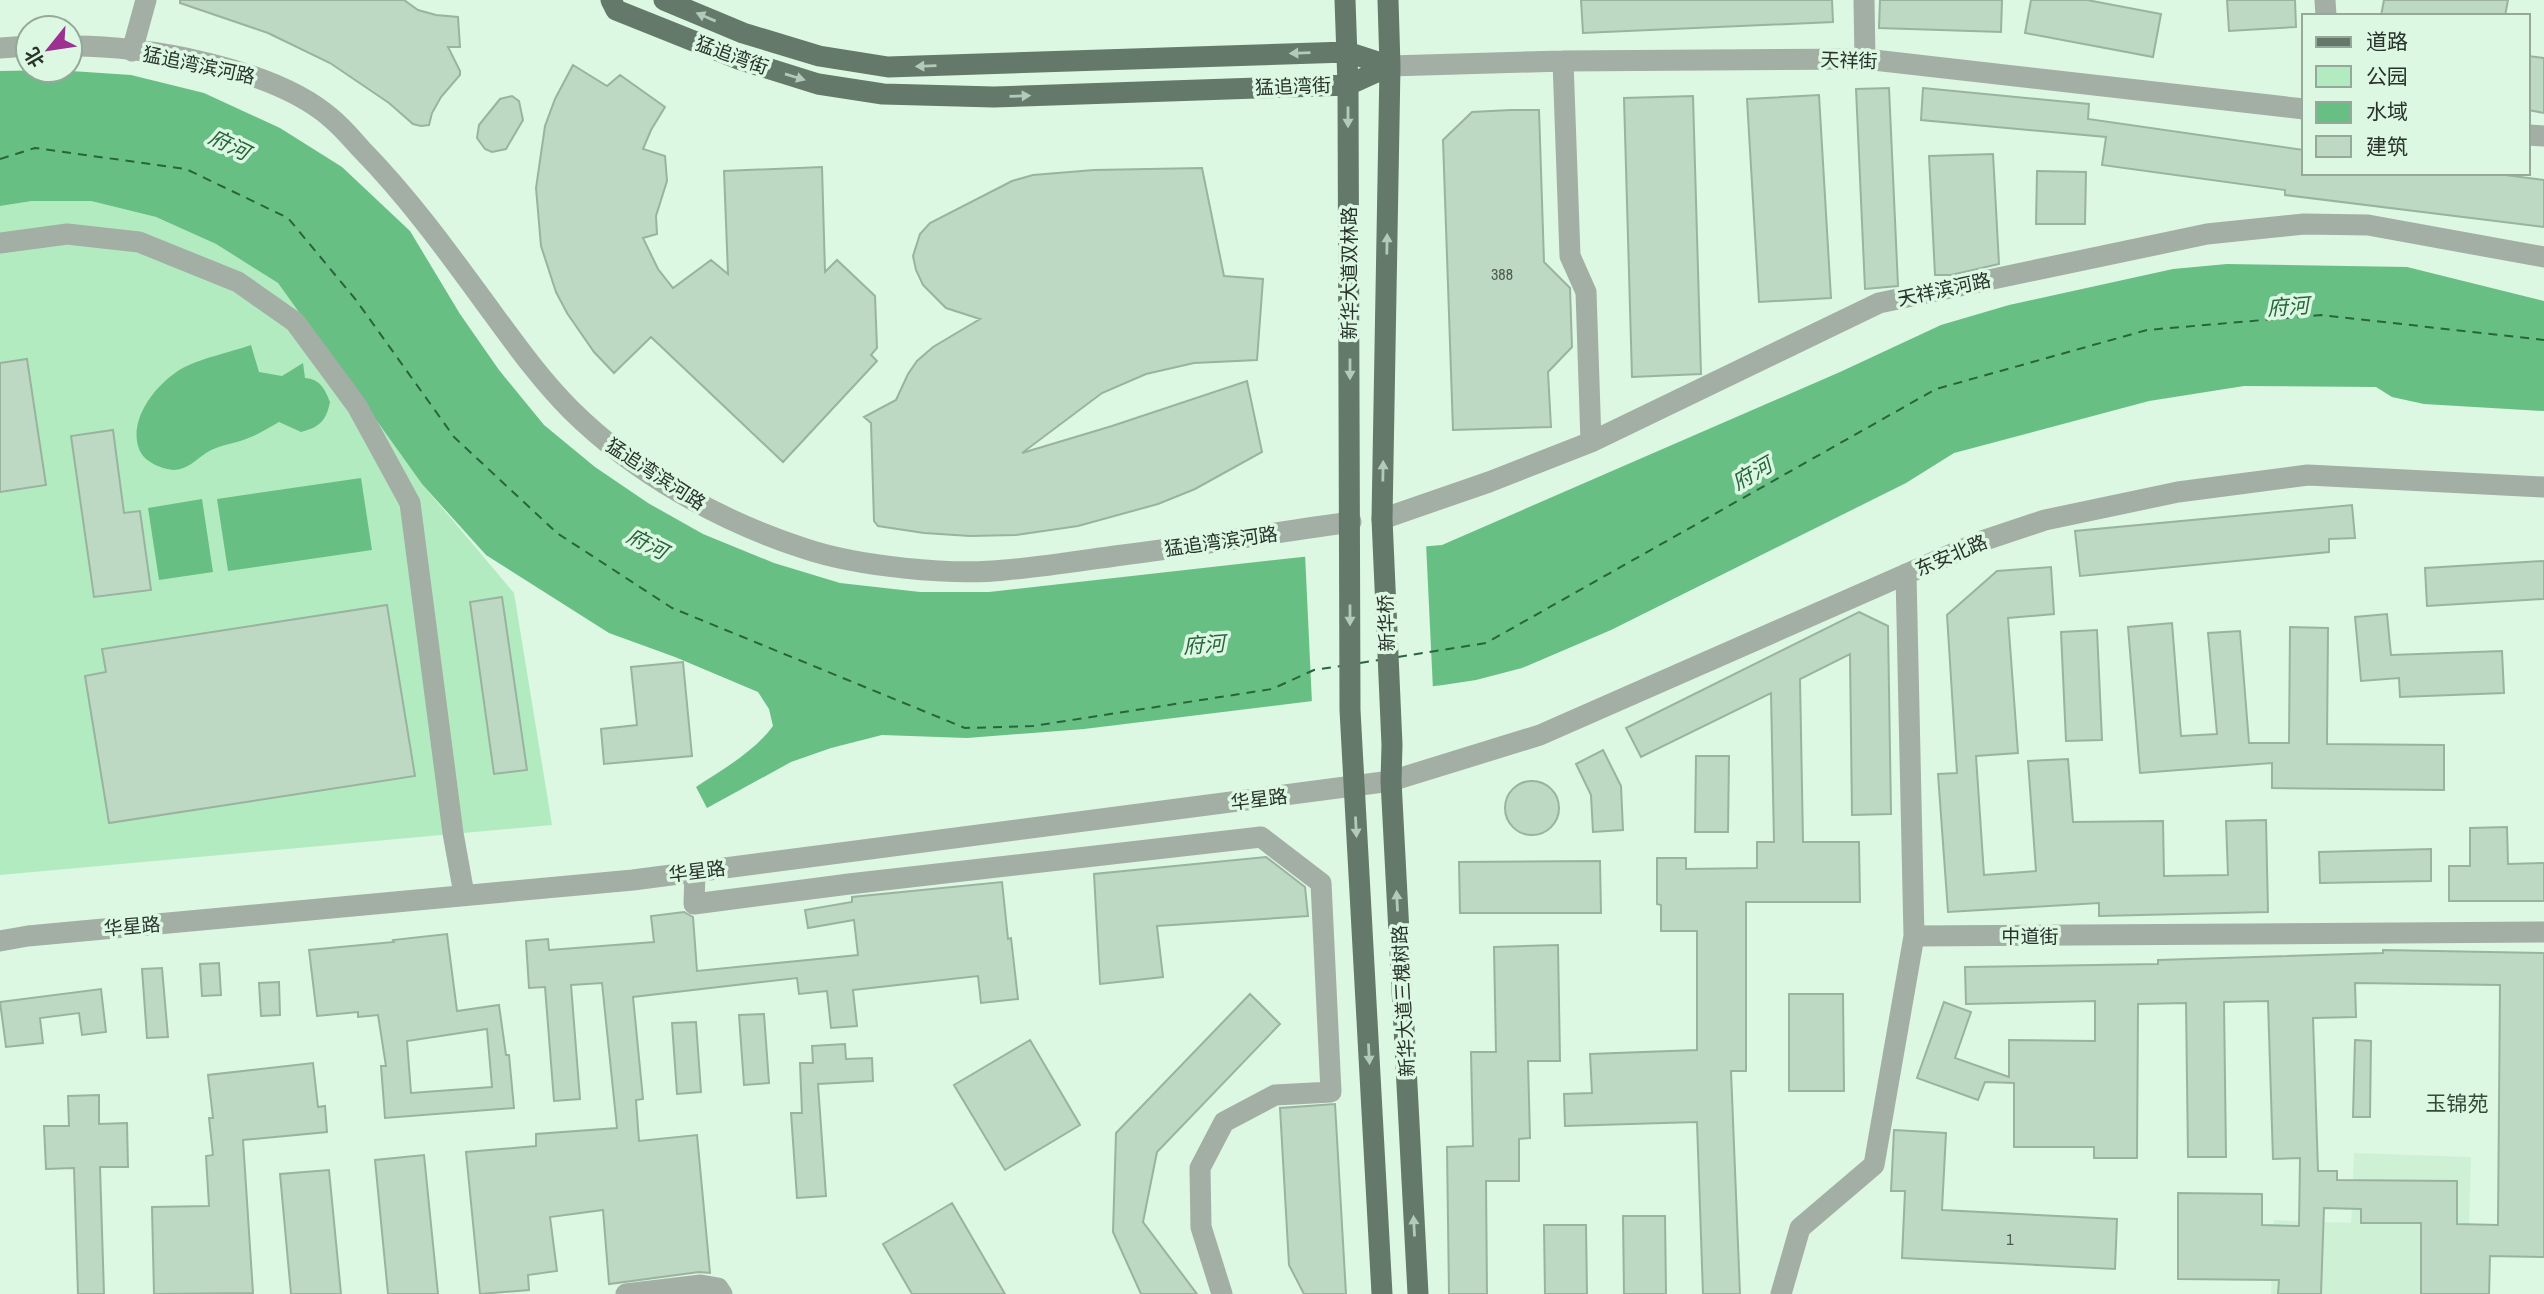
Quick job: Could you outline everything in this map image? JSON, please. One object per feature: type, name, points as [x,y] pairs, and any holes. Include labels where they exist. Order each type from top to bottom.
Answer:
[{"type":"main road","name":"猛追湾街","points":[[664,0],[743,33],[819,56],[888,67],[1347,51],[1390,66]]},
{"type":"main road","name":"新华大道双林路","points":[[1345,0],[1348,85],[1350,546]]},
{"type":"main road","name":"新华大道双林路","points":[[1383,529],[1390,66],[1388,0]]},
{"type":"main road","name":"猛追湾街","points":[[616,3],[741,60],[818,84],[883,94],[994,97],[1348,85],[1390,66]]},
{"type":"main road","name":"新华桥","points":[[1383,529],[1389,708]]},
{"type":"main road","name":"新华桥","points":[[1350,546],[1350,710]]},
{"type":"main road","name":"新华大道三槐树路","points":[[1389,708],[1418,1294]]},
{"type":"main road","name":"新华大道三槐树路","points":[[1350,710],[1382,1294]]},
{"type":"street","points":[[132,51],[146,0]]},
{"type":"street","name":"猛追湾街","points":[[596,0],[616,3]]},
{"type":"street","points":[[1864,0],[1865,59]]},
{"type":"street","name":"猛追湾滨河路","points":[[84,47],[132,51],[223,67],[279,84],[330,116],[386,174],[436,236],[531,364],[569,408],[617,453],[720,515],[758,531],[809,550],[868,562],[940,571],[1001,571],[1351,522]]},
{"type":"street","name":"天祥街","points":[[1390,66],[1563,61],[1865,59],[2302,109]]},
{"type":"street","points":[[1563,61],[1570,256],[1586,292],[1591,442]]},
{"type":"street","name":"天祥滨河路","points":[[1383,529],[1489,482],[1591,442],[1878,303],[2207,234],[2304,224],[2368,225],[2544,257]]},
{"type":"street","points":[[0,243],[66,234],[139,243],[238,282],[295,322],[357,405],[411,503],[453,833],[464,894]]},
{"type":"street","name":"东安北路","points":[[1391,782],[1541,735],[1979,542],[2045,520],[2178,492],[2308,475],[2544,487]]},
{"type":"street","points":[[1781,1294],[1800,1228],[1874,1166],[1914,936],[1906,574]]},
{"type":"street","name":"华星路","points":[[0,941],[28,936],[633,880],[1391,782]]},
{"type":"street","points":[[695,872],[694,904],[1261,837],[1321,883],[1331,1092],[1275,1095],[1224,1122],[1200,1168],[1200,1227],[1222,1294]]},
{"type":"street","name":"中道街","points":[[1914,936],[2544,932]]},
{"type":"street","points":[[626,1294],[701,1285],[718,1287],[722,1294]]},
{"type":"shaded area","points":[[2354,1153],[2471,1157],[2467,1294],[2271,1294],[2274,1220],[2351,1223]]},
{"type":"green space","points":[[32,201],[91,201],[156,217],[216,244],[278,283],[422,484],[514,593],[552,825],[0,875],[0,206]]},
{"type":"water","name":"府河","points":[[0,71],[14,71],[14,84],[84,84],[84,72],[131,75],[204,93],[280,128],[342,167],[410,231],[460,314],[499,370],[544,425],[595,467],[648,503],[703,534],[774,563],[840,583],[920,592],[989,592],[1302,557],[1442,545],[1840,372],[1941,325],[2009,305],[2173,269],[2227,264],[2407,267],[2544,301],[2544,411],[2424,404],[2392,397],[2376,387],[2244,386],[2149,401],[1954,453],[1906,483],[1611,630],[1522,668],[1443,685],[1084,729],[967,738],[882,735],[791,762],[707,808],[696,787],[747,752],[773,726],[769,709],[758,692],[609,633],[486,555],[422,484],[278,283],[216,244],[156,217],[91,201],[32,201],[0,206]]},
{"type":"water","points":[[251,345],[259,372],[282,376],[303,363],[305,378],[315,380],[330,402],[321,422],[301,432],[279,422],[251,437],[211,450],[178,470],[159,466],[145,458],[139,449],[137,426],[146,403],[162,384],[188,365]]},
{"type":"water","points":[[361,478],[372,550],[228,571],[217,499]]},
{"type":"water","points":[[202,499],[213,572],[159,580],[148,508]]},
{"type":"pier","points":[[1426,543],[1433,690],[1312,704],[1305,553]]},
{"type":"building","points":[[180,0],[404,0],[418,10],[458,17],[460,47],[448,47],[460,75],[441,97],[429,125],[413,124],[389,103],[330,63],[268,33],[180,3]]},
{"type":"building","points":[[1581,0],[1832,0],[1833,22],[1583,33]]},
{"type":"building","points":[[1880,0],[2002,0],[2001,32],[1879,28]]},
{"type":"building","points":[[2031,0],[2087,0],[2161,14],[2153,57],[2025,33]]},
{"type":"building","points":[[2227,0],[2295,0],[2296,27],[2229,31]]},
{"type":"building","points":[[2384,0],[2508,0],[2505,14],[2381,14]]},
{"type":"building","points":[[2530,56],[2544,58],[2544,113],[2530,110]]},
{"type":"building","points":[[573,65],[607,86],[620,75],[665,107],[643,149],[665,156],[667,181],[656,216],[657,234],[643,238],[658,269],[673,288],[711,260],[728,274],[724,171],[822,167],[825,272],[837,260],[875,296],[877,348],[871,355],[877,361],[783,462],[651,337],[614,373],[594,352],[567,313],[556,292],[541,246],[536,188],[545,126],[555,99]]},
{"type":"building","points":[[1889,88],[1898,286],[1865,289],[1856,89]]},
{"type":"building","points":[[1923,88],[2089,104],[2088,119],[2302,150],[2302,175],[2505,175],[2544,180],[2544,227],[2285,195],[2285,190],[2102,165],[2106,137],[1921,120]]},
{"type":"building","points":[[1819,95],[1831,298],[1759,302],[1747,99]]},
{"type":"building","points":[[512,96],[519,101],[523,120],[506,149],[492,152],[485,149],[477,138],[479,125],[500,99]]},
{"type":"building","points":[[1693,96],[1701,374],[1632,377],[1624,98]]},
{"type":"building","points":[[1539,110],[1544,262],[1570,288],[1572,347],[1548,372],[1551,427],[1453,430],[1443,140],[1472,112]]},
{"type":"building","points":[[1993,154],[1999,264],[1951,275],[1935,275],[1929,156]]},
{"type":"building","points":[[1202,168],[1224,276],[1263,279],[1257,360],[1194,363],[1146,374],[1102,393],[1022,453],[1247,381],[1262,452],[1195,489],[1158,504],[1078,526],[1016,535],[970,536],[878,526],[874,521],[871,423],[864,417],[896,400],[917,361],[933,347],[980,319],[946,308],[923,285],[913,256],[920,234],[930,223],[1012,181],[1033,175],[1094,170]]},
{"type":"building","points":[[2037,171],[2086,172],[2085,224],[2036,224]]},
{"type":"building","points":[[27,359],[46,485],[0,492],[0,363]]},
{"type":"building","points":[[113,430],[124,513],[140,511],[151,590],[94,597],[71,436]]},
{"type":"building","points":[[2352,505],[2355,538],[2329,539],[2329,552],[2080,576],[2075,531]]},
{"type":"building","points":[[2544,561],[2544,599],[2427,606],[2425,568]]},
{"type":"building","points":[[2051,567],[2054,614],[2008,618],[2018,753],[1976,756],[1984,875],[2036,871],[2028,761],[2068,759],[2073,822],[2163,821],[2164,876],[2228,875],[2226,821],[2266,820],[2268,912],[2099,916],[2099,903],[1948,912],[1938,774],[1957,773],[1947,615],[1997,571]]},
{"type":"building","points":[[502,597],[527,770],[494,774],[470,602]]},
{"type":"building","points":[[387,605],[415,776],[109,823],[85,676],[106,672],[102,649]]},
{"type":"building","points":[[1859,612],[1888,626],[1891,814],[1852,815],[1850,654],[1800,679],[1803,842],[1859,842],[1860,902],[1746,902],[1746,1071],[1731,1071],[1740,1294],[1703,1294],[1697,1122],[1565,1126],[1564,1094],[1592,1093],[1590,1054],[1697,1050],[1697,931],[1661,931],[1661,905],[1657,904],[1657,858],[1686,858],[1686,869],[1757,868],[1757,842],[1774,842],[1771,693],[1641,757],[1626,728]]},
{"type":"building","points":[[2387,614],[2391,655],[2502,651],[2504,693],[2400,697],[2399,678],[2361,681],[2355,617]]},
{"type":"building","points":[[2172,623],[2181,736],[2217,734],[2208,633],[2240,631],[2249,743],[2289,743],[2290,627],[2328,628],[2327,744],[2444,745],[2444,790],[2272,788],[2272,763],[2140,773],[2128,627]]},
{"type":"building","points":[[2097,630],[2102,740],[2066,741],[2061,632]]},
{"type":"building","points":[[683,662],[692,756],[604,764],[601,729],[637,725],[631,667]]},
{"type":"building","points":[[1603,750],[1621,786],[1623,830],[1593,832],[1591,795],[1576,764]]},
{"type":"building","points":[[1696,756],[1729,756],[1728,832],[1695,832]]},
{"type":"building","points":[[1532,781],[1551,789],[1559,808],[1551,827],[1532,835],[1513,827],[1505,808],[1513,789]]},
{"type":"building","points":[[2507,827],[2508,864],[2544,863],[2544,901],[2449,901],[2449,866],[2470,866],[2470,828]]},
{"type":"building","points":[[2431,849],[2431,881],[2320,883],[2319,852]]},
{"type":"building","points":[[1266,857],[1305,887],[1308,916],[1157,926],[1163,977],[1100,984],[1094,874]]},
{"type":"building","points":[[1600,861],[1601,913],[1460,913],[1459,862]]},
{"type":"building","points":[[1002,882],[1018,999],[981,1003],[978,976],[853,990],[857,1026],[831,1028],[827,991],[799,994],[797,978],[633,997],[643,1099],[636,1100],[639,1141],[697,1135],[710,1273],[699,1272],[609,1284],[603,1210],[550,1217],[557,1271],[528,1275],[529,1290],[480,1294],[466,1152],[536,1146],[536,1134],[617,1128],[602,983],[571,985],[580,1099],[554,1101],[545,987],[529,988],[526,941],[548,939],[549,950],[654,942],[651,916],[684,912],[693,917],[697,971],[858,955],[854,920],[808,928],[805,910],[852,902],[852,897]]},
{"type":"building","points":[[447,934],[457,1011],[499,1005],[506,1055],[509,1055],[514,1108],[385,1118],[381,1066],[386,1066],[378,1015],[358,1017],[358,1012],[317,1016],[309,950],[394,942],[393,940]],"holes":[[[487,1029],[492,1087],[411,1093],[407,1041]]]},
{"type":"building","points":[[1558,945],[1560,1061],[1528,1061],[1530,1138],[1519,1139],[1519,1181],[1486,1181],[1487,1294],[1449,1294],[1447,1147],[1473,1146],[1471,1052],[1496,1052],[1494,947]]},
{"type":"building","points":[[2383,950],[2544,953],[2544,1257],[2490,1256],[2489,1294],[2421,1294],[2421,1223],[2361,1223],[2361,1209],[2324,1208],[2321,1294],[2278,1294],[2279,1280],[2178,1279],[2178,1193],[2262,1194],[2262,1225],[2299,1226],[2300,1158],[2273,1159],[2268,1001],[2224,1002],[2226,1157],[2188,1157],[2186,1003],[2138,1004],[2137,1158],[2094,1158],[2094,1147],[2014,1147],[2014,1083],[1985,1082],[1978,1100],[1917,1078],[1944,1002],[1971,1012],[1955,1058],[2009,1077],[2009,1040],[2095,1041],[2095,1001],[1966,1004],[1965,967],[2158,964],[2158,960],[2383,953]],"holes":[[[2355,983],[2500,985],[2498,1225],[2457,1224],[2457,1181],[2337,1180],[2337,1171],[2318,1171],[2313,1018],[2356,1017]]]},
{"type":"building","points":[[219,963],[221,995],[202,996],[200,964]]},
{"type":"building","points":[[162,968],[168,1037],[147,1038],[142,969]]},
{"type":"building","points":[[279,982],[280,1015],[261,1016],[259,983]]},
{"type":"building","points":[[101,989],[106,1032],[82,1035],[79,1013],[40,1018],[43,1043],[6,1047],[0,1002]]},
{"type":"building","points":[[1250,994],[1280,1024],[1157,1152],[1143,1222],[1197,1294],[1141,1294],[1113,1232],[1116,1133]]},
{"type":"building","points":[[1789,994],[1843,994],[1844,1091],[1789,1091]]},
{"type":"building","points":[[764,1014],[769,1083],[744,1085],[739,1015]]},
{"type":"building","points":[[696,1022],[701,1092],[677,1094],[672,1023]]},
{"type":"building","points":[[1030,1040],[1080,1125],[1005,1170],[954,1085]]},
{"type":"building","points":[[2355,1040],[2371,1041],[2370,1117],[2353,1117]]},
{"type":"building","points":[[845,1044],[846,1059],[872,1058],[873,1081],[818,1084],[826,1196],[797,1198],[791,1113],[802,1113],[800,1063],[813,1063],[812,1046]]},
{"type":"building","points":[[313,1063],[318,1107],[325,1106],[327,1132],[243,1140],[253,1293],[154,1294],[152,1207],[209,1206],[206,1156],[213,1155],[209,1118],[213,1118],[208,1075]]},
{"type":"building","points":[[99,1095],[99,1124],[127,1123],[128,1167],[100,1167],[104,1294],[78,1294],[74,1168],[46,1169],[44,1126],[69,1126],[68,1096]]},
{"type":"building","points":[[1335,1104],[1346,1294],[1304,1294],[1289,1265],[1280,1108]]},
{"type":"building","points":[[1894,1130],[1946,1133],[1942,1210],[2117,1219],[2115,1269],[1902,1258],[1905,1191],[1891,1191]]},
{"type":"building","points":[[424,1155],[438,1294],[388,1294],[375,1160]]},
{"type":"building","points":[[329,1170],[341,1294],[291,1294],[280,1174]]},
{"type":"building","points":[[952,1203],[1005,1294],[912,1294],[883,1244]]},
{"type":"building","points":[[1623,1216],[1665,1216],[1666,1294],[1624,1294]]},
{"type":"building","points":[[1544,1225],[1586,1225],[1587,1294],[1545,1294]]},
{"type":"ferry route","points":[[0,159],[35,148],[186,169],[288,218],[356,300],[454,437],[557,533],[672,608],[965,728],[1033,726],[1272,689],[1314,670],[1341,666]]},
{"type":"ferry route","points":[[1398,657],[1486,643],[1936,389],[2147,330],[2321,315],[2544,340]]},
{"type":"ferry route","points":[[1360,663],[1379,660]]},
{"type":"district","name":"玉锦苑","points":[[2457,1104]]}]
